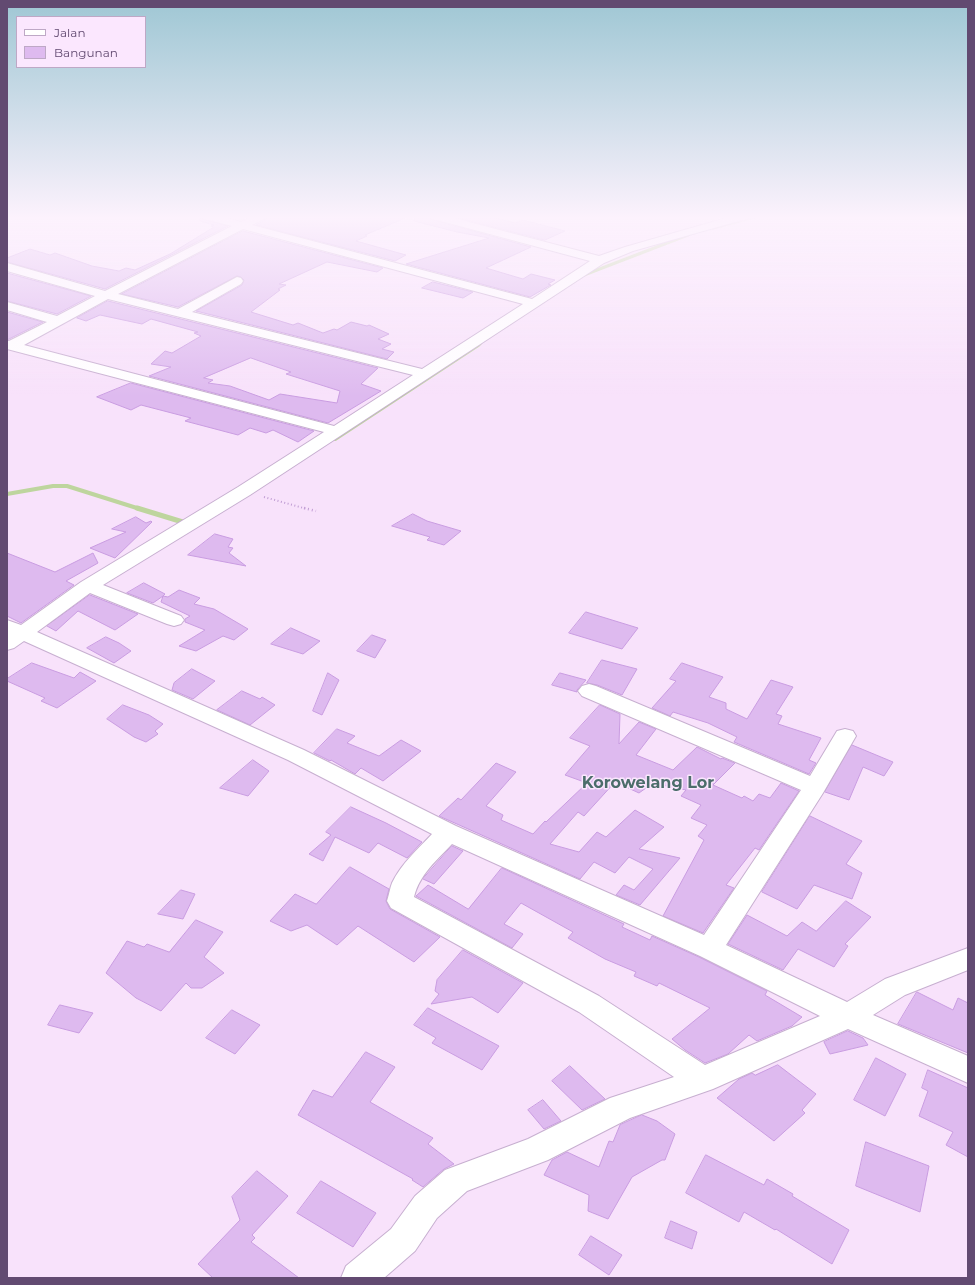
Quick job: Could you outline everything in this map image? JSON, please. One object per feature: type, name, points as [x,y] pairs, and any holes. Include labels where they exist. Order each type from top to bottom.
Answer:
[{"type":"street","points":[[39,276],[106,295],[425,374]]},
{"type":"street","points":[[9,346],[144,276]]},
{"type":"street","points":[[432,276],[533,303]]},
{"type":"street","points":[[12,634],[91,588],[189,524],[337,431],[575,276]]},
{"type":"street","points":[[181,313],[237,282]]},
{"type":"street","points":[[7,306],[59,321]]},
{"type":"street","points":[[9,346],[50,354],[337,431]]},
{"type":"street","points":[[91,588],[174,620]]},
{"type":"street","points":[[12,634],[296,755],[448,832],[708,949],[848,1016],[968,1070]]},
{"type":"street","points":[[589,691],[815,787]]},
{"type":"street","points":[[708,949],[815,787],[845,736]]},
{"type":"street","points":[[448,832],[412,872],[404,884],[400,901],[589,1004],[703,1080]]},
{"type":"street","points":[[358,1278],[403,1240],[426,1207],[456,1180],[536,1150],[621,1108],[703,1080],[848,1016],[895,987],[968,959]]},
{"type":"path","points":[[262,496],[316,511]]},
{"type":"building","points":[[7,276],[18,276],[91,296],[57,314],[7,301]]},
{"type":"building","points":[[58,276],[130,276],[105,289]]},
{"type":"building","points":[[157,276],[297,276],[279,284],[286,285],[278,289],[280,290],[251,312],[293,325],[298,323],[323,333],[334,329],[337,330],[351,322],[367,326],[369,325],[389,334],[378,339],[391,344],[382,349],[394,352],[387,359],[196,311],[242,285],[244,280],[237,276],[178,307],[122,294]]},
{"type":"building","points":[[451,276],[513,276],[523,279],[528,276],[539,276],[555,280],[548,284],[551,285],[530,297]]},
{"type":"building","points":[[433,282],[473,292],[463,298],[422,288]]},
{"type":"building","points":[[108,301],[378,368],[361,384],[381,391],[328,423],[149,376],[171,367],[151,364],[165,351],[172,353],[201,336],[194,333],[198,332],[151,319],[142,324],[100,315],[86,321],[77,318]],"holes":[[[251,358],[291,372],[286,374],[340,391],[337,403],[280,394],[269,400],[230,386],[208,383],[213,380],[204,378]]]},
{"type":"building","points":[[7,312],[43,322],[7,340]]},
{"type":"building","points":[[131,383],[314,431],[298,442],[273,430],[266,433],[250,428],[238,435],[185,421],[191,418],[141,405],[131,410],[97,397]]},
{"type":"building","points":[[413,514],[427,521],[461,531],[444,545],[427,540],[430,537],[392,526]]},
{"type":"building","points":[[136,517],[146,523],[152,522],[115,558],[90,548],[126,532],[112,529]]},
{"type":"building","points":[[215,534],[233,539],[228,547],[233,548],[229,553],[246,566],[188,555]]},
{"type":"building","points":[[7,553],[55,572],[93,553],[98,563],[66,581],[74,585],[21,623],[7,616]]},
{"type":"building","points":[[144,583],[165,594],[153,603],[127,593]]},
{"type":"building","points":[[179,590],[200,598],[194,604],[214,609],[248,629],[234,640],[223,636],[196,651],[179,646],[205,630],[185,622],[185,619],[190,616],[161,602],[163,596],[168,597]]},
{"type":"building","points":[[90,595],[138,614],[115,630],[78,611],[56,631],[47,626]]},
{"type":"building","points":[[586,612],[638,628],[622,649],[569,633]]},
{"type":"building","points":[[291,628],[320,641],[303,654],[271,644]]},
{"type":"building","points":[[372,635],[386,640],[375,658],[357,651]]},
{"type":"building","points":[[106,637],[131,651],[114,663],[87,648]]},
{"type":"building","points":[[602,660],[637,669],[622,695],[597,685],[587,683]]},
{"type":"building","points":[[32,663],[74,678],[80,672],[96,681],[57,708],[41,701],[45,698],[7,681],[7,679]]},
{"type":"building","points":[[682,663],[723,677],[709,697],[726,703],[726,709],[747,719],[771,680],[793,687],[776,714],[782,716],[778,724],[821,738],[809,760],[816,763],[809,774],[734,742],[737,737],[708,723],[673,712],[670,716],[652,708],[676,681],[670,679]]},
{"type":"building","points":[[192,669],[215,681],[193,699],[172,690],[174,683]]},
{"type":"building","points":[[328,673],[339,680],[322,715],[313,711]]},
{"type":"building","points":[[560,673],[586,680],[577,692],[552,685]]},
{"type":"building","points":[[242,691],[260,699],[262,697],[275,705],[250,725],[217,710]]},
{"type":"building","points":[[123,705],[149,715],[163,724],[155,731],[158,734],[146,742],[134,737],[107,719]]},
{"type":"building","points":[[600,705],[620,714],[619,744],[639,722],[656,729],[636,755],[673,770],[697,747],[721,759],[722,758],[735,763],[713,785],[742,798],[744,796],[753,801],[759,794],[770,798],[781,783],[799,791],[759,850],[755,848],[726,885],[734,888],[703,933],[663,916],[704,840],[698,836],[707,825],[691,818],[701,805],[681,796],[686,790],[653,783],[639,793],[615,782],[584,816],[578,812],[550,844],[579,852],[597,832],[606,837],[635,810],[664,827],[639,849],[680,858],[640,905],[616,895],[624,885],[634,890],[653,869],[629,857],[615,873],[594,862],[580,879],[439,816],[458,798],[461,800],[496,763],[516,772],[486,806],[503,815],[501,820],[533,834],[545,821],[546,822],[587,783],[565,775],[590,746],[570,738]]},
{"type":"building","points":[[337,729],[355,736],[347,743],[379,756],[401,740],[421,751],[383,781],[361,768],[355,774],[331,760],[330,761],[314,753]]},
{"type":"building","points":[[852,745],[893,762],[884,776],[863,767],[849,800],[825,792]]},
{"type":"building","points":[[253,760],[269,771],[248,796],[220,788]]},
{"type":"building","points":[[351,807],[422,842],[407,858],[378,843],[369,853],[335,837],[323,861],[309,854],[331,835],[326,832]]},
{"type":"building","points":[[810,816],[862,841],[846,864],[862,873],[852,899],[814,885],[797,909],[762,892]]},
{"type":"building","points":[[452,846],[463,851],[434,884],[423,879]]},
{"type":"building","points":[[350,867],[389,889],[386,901],[390,909],[440,937],[414,962],[358,926],[337,945],[307,925],[291,931],[270,921],[295,894],[316,904]]},
{"type":"building","points":[[502,868],[624,924],[622,927],[650,940],[652,936],[699,957],[767,991],[765,995],[802,1017],[792,1026],[757,1041],[749,1035],[728,1054],[705,1063],[685,1050],[672,1039],[710,1008],[659,983],[657,986],[634,976],[636,972],[605,959],[568,938],[573,932],[521,903],[504,924],[523,934],[512,948],[416,896],[428,885],[468,909]]},
{"type":"building","points":[[181,890],[195,894],[183,919],[158,914]]},
{"type":"building","points":[[846,901],[871,917],[845,944],[848,946],[834,967],[798,949],[783,970],[728,944],[747,915],[787,936],[802,922],[816,931]]},
{"type":"building","points":[[196,920],[223,932],[204,957],[224,973],[202,988],[191,988],[186,983],[161,1011],[136,998],[106,973],[127,941],[144,947],[147,944],[169,952]]},
{"type":"building","points":[[463,950],[523,983],[498,1013],[472,997],[431,1004],[439,994],[435,991],[437,980]]},
{"type":"building","points":[[917,992],[953,1010],[958,998],[968,1003],[968,1053],[898,1024]]},
{"type":"building","points":[[60,1005],[93,1013],[79,1033],[48,1025]]},
{"type":"building","points":[[428,1008],[499,1046],[482,1070],[432,1043],[436,1038],[414,1025]]},
{"type":"building","points":[[232,1010],[260,1025],[235,1054],[206,1038]]},
{"type":"building","points":[[848,1031],[863,1038],[868,1045],[830,1054],[824,1042]]},
{"type":"building","points":[[366,1052],[395,1067],[370,1102],[433,1138],[428,1144],[454,1164],[444,1169],[423,1187],[412,1180],[413,1179],[298,1115],[313,1090],[332,1097]]},
{"type":"building","points":[[876,1058],[906,1074],[885,1116],[854,1100]]},
{"type":"building","points":[[778,1065],[816,1094],[802,1110],[805,1113],[774,1141],[717,1098],[739,1079],[752,1073],[755,1075]]},
{"type":"building","points":[[570,1066],[605,1099],[582,1110],[552,1081]]},
{"type":"building","points":[[928,1070],[968,1088],[968,1157],[946,1145],[953,1132],[919,1116],[928,1091],[922,1088]]},
{"type":"building","points":[[543,1100],[561,1121],[544,1129],[528,1110]]},
{"type":"building","points":[[642,1115],[657,1121],[675,1134],[665,1160],[662,1160],[632,1177],[608,1219],[588,1211],[589,1195],[544,1175],[552,1160],[567,1152],[599,1167],[609,1141],[613,1142],[620,1125]]},
{"type":"building","points":[[866,1142],[929,1166],[920,1212],[856,1186]]},
{"type":"building","points":[[706,1155],[764,1185],[767,1179],[793,1194],[792,1196],[849,1230],[832,1264],[776,1229],[775,1230],[744,1212],[739,1222],[686,1193]]},
{"type":"building","points":[[257,1171],[288,1196],[252,1235],[255,1238],[251,1242],[299,1278],[213,1278],[198,1264],[240,1220],[232,1197]]},
{"type":"building","points":[[321,1181],[376,1213],[353,1247],[297,1213]]},
{"type":"building","points":[[671,1221],[697,1232],[692,1249],[665,1238]]},
{"type":"building","points":[[591,1236],[622,1255],[609,1275],[579,1255]]},
{"type":"waterway","points":[[335,439],[478,345]]},
{"type":"waterway","points":[[7,494],[53,486],[67,486],[140,509]]},
{"type":"waterway","points":[[137,508],[186,523]]},
{"type":"district","name":"Korowelang Lor","points":[[648,783]]}]
